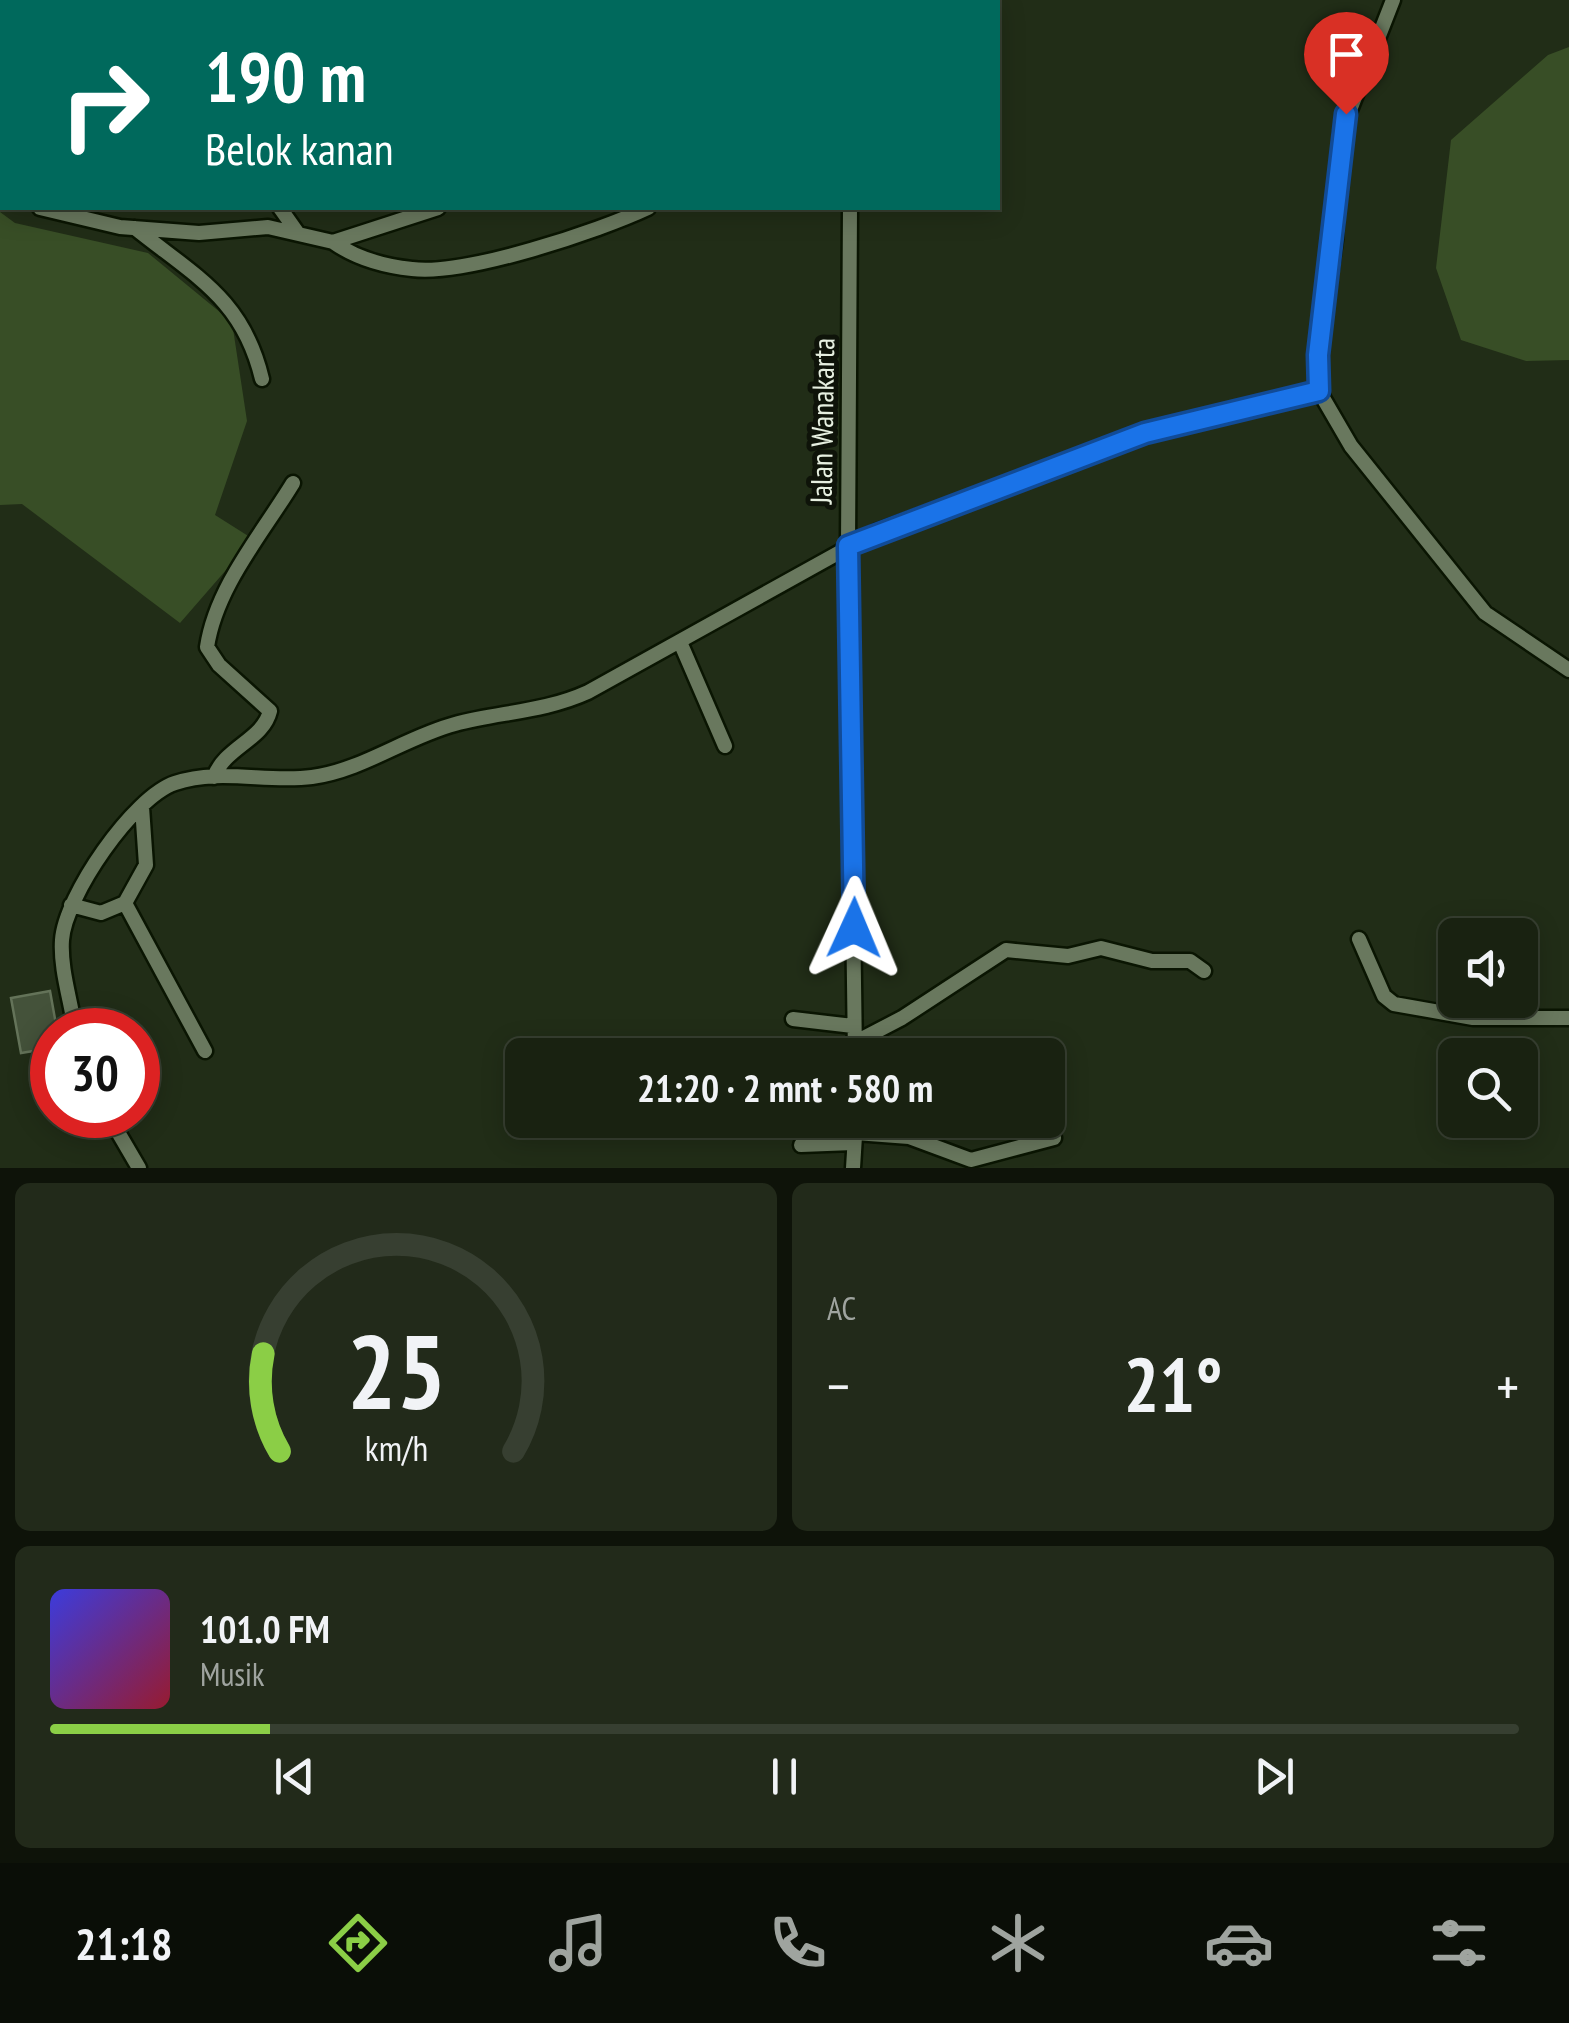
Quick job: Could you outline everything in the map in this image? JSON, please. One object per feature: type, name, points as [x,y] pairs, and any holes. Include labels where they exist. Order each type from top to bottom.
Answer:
[{"type":"street","points":[[1393,0],[1341,133],[1335,240],[1318,355],[1319,391],[1351,446],[1486,613],[1569,670]]},
{"type":"street","points":[[47,210],[98,224],[135,228],[199,233],[249,226],[297,232],[333,242],[360,258],[430,269],[561,239],[642,210]]},
{"type":"street","points":[[281,210],[297,232]]},
{"type":"street","points":[[333,242],[432,210]]},
{"type":"street","name":"Jalan Wanakarta","points":[[850,210],[848,546],[854,770],[854,1038]]},
{"type":"street","points":[[135,228],[241,319],[254,344],[262,379]]},
{"type":"street","points":[[72,1008],[62,942],[72,904],[96,864],[142,807],[176,783],[214,776],[310,777],[456,724],[530,712],[570,700],[848,546],[1145,433],[1319,391]]},
{"type":"street","points":[[214,776],[220,761],[260,729],[270,711],[219,665],[207,647],[210,623],[220,600],[293,483]]},
{"type":"street","points":[[680,642],[725,746]]},
{"type":"street","points":[[72,904],[100,913],[125,903],[146,865],[142,807]]},
{"type":"street","points":[[125,903],[206,1051]]},
{"type":"street","points":[[1359,939],[1384,996],[1394,1004],[1473,1018],[1569,1018]]},
{"type":"street","points":[[872,1038],[1006,950],[1068,956],[1102,948],[1152,961],[1190,961],[1204,972]]},
{"type":"street","points":[[793,1019],[853,1026]]},
{"type":"street","points":[[121,1138],[139,1168]]},
{"type":"street","points":[[800,1146],[831,1138]]},
{"type":"street","points":[[852,1168],[854,1138]]},
{"type":"street","points":[[912,1138],[972,1160],[1054,1138]]},
{"type":"green space","points":[[1569,47],[1569,360],[1526,361],[1461,340],[1436,268],[1451,140],[1548,55]]},
{"type":"green space","points":[[0,212],[15,223],[148,253],[232,322],[247,421],[215,515],[253,539],[180,623],[22,504],[0,505]]},
{"type":"building","points":[[50,991],[53,1008],[30,1008],[30,1052],[21,1053],[11,998]]},
{"type":"route","points":[[854,928],[848,546],[876,532],[1145,433],[1319,391],[1318,355],[1335,240],[1338,154],[1346,114]]}]
